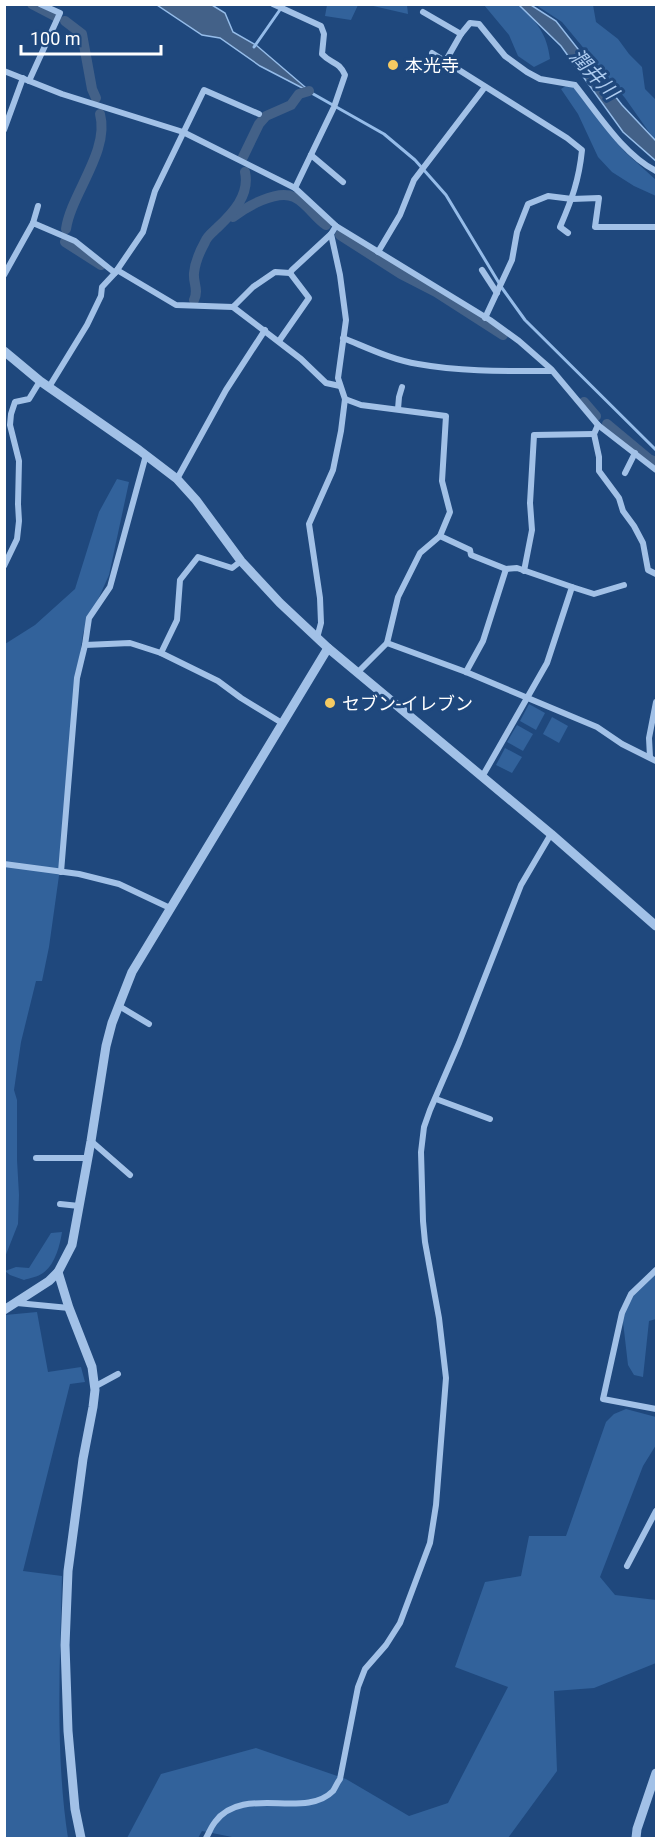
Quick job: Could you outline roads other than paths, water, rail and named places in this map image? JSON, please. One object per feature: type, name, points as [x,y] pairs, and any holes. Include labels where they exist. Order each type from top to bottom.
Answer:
[{"type":"street","points":[[4,130],[60,13],[40,4]]},
{"type":"street","points":[[273,4],[321,26],[324,34],[322,54],[341,67],[345,75],[334,107],[295,188]]},
{"type":"street","points":[[423,12],[461,34]]},
{"type":"street","points":[[445,62],[470,23],[479,24],[505,56],[527,72],[540,79],[575,85],[628,151],[644,165],[657,171]]},
{"type":"street","points":[[432,53],[567,138],[582,150],[579,176],[560,227],[568,233]]},
{"type":"street","points":[[4,71],[62,94],[183,132],[295,188],[336,226],[519,341],[552,371],[598,425],[657,470]]},
{"type":"street","points":[[378,252],[400,215],[414,180],[485,87]]},
{"type":"street","points":[[4,566],[17,539],[19,520],[19,461],[11,433],[10,414],[15,402],[29,399],[44,384],[87,325],[101,296],[102,286],[116,271],[143,232],[155,190],[204,90],[258,114]]},
{"type":"street","points":[[311,155],[343,182]]},
{"type":"street","points":[[485,318],[512,260],[517,232],[528,204],[548,196],[572,199],[599,198],[596,227],[657,227]]},
{"type":"street","points":[[4,275],[33,223],[38,206]]},
{"type":"street","points":[[33,223],[75,241],[116,271],[176,305],[233,308],[302,359],[326,383],[340,386]]},
{"type":"street","points":[[290,273],[331,234],[336,226]]},
{"type":"street","points":[[317,638],[321,623],[320,598],[309,524],[333,470],[345,399],[338,378],[346,320],[331,234]]},
{"type":"street","points":[[482,270],[497,292]]},
{"type":"street","points":[[233,308],[253,286],[275,272],[290,273],[309,298],[279,341]]},
{"type":"street","points":[[177,479],[226,390],[265,330]]},
{"type":"street","points":[[344,338],[390,357],[416,364],[469,370],[552,371]]},
{"type":"street","points":[[6,355],[177,479],[196,500],[241,561],[317,638],[657,926]]},
{"type":"street","points":[[398,409],[402,387]]},
{"type":"street","points":[[345,399],[362,405],[446,416],[441,481],[450,512],[440,536],[420,553],[398,597],[387,643],[357,673]]},
{"type":"street","points":[[598,425],[594,434],[599,457],[599,471],[619,498],[623,512],[643,543],[648,570],[657,574]]},
{"type":"street","points":[[524,571],[532,530],[530,503],[534,435],[594,434]]},
{"type":"street","points":[[625,473],[635,453]]},
{"type":"street","points":[[61,872],[76,678],[85,645],[89,618],[110,587],[146,455]]},
{"type":"street","points":[[440,536],[470,550],[471,555],[506,569],[517,568],[594,594],[624,585]]},
{"type":"street","points":[[161,653],[177,620],[180,580],[198,557],[232,568],[241,561]]},
{"type":"street","points":[[466,672],[483,641],[506,569]]},
{"type":"street","points":[[482,777],[547,663],[572,587]]},
{"type":"street","points":[[85,645],[130,643],[161,653],[218,681],[282,723]]},
{"type":"street","points":[[387,643],[466,672],[597,727],[622,744],[653,759]]},
{"type":"street","points":[[4,1310],[49,1281],[58,1272],[72,1245],[92,1141],[106,1046],[112,1023],[132,972],[328,648]]},
{"type":"street","points":[[653,759],[649,738],[657,702]]},
{"type":"street","points":[[206,1839],[216,1821],[228,1810],[248,1803],[313,1803],[333,1791],[340,1779],[358,1687],[365,1669],[386,1645],[400,1623],[430,1543],[436,1505],[446,1377],[440,1318],[423,1221],[424,1127],[522,885],[551,834]]},
{"type":"street","points":[[4,864],[79,874],[119,884],[170,908]]},
{"type":"street","points":[[119,1006],[149,1024]]},
{"type":"street","points":[[435,1099],[490,1119]]},
{"type":"street","points":[[92,1141],[130,1175]]},
{"type":"street","points":[[36,1158],[88,1158]]},
{"type":"street","points":[[60,1204],[80,1206]]},
{"type":"street","points":[[657,1270],[631,1294],[622,1313],[603,1399],[657,1409]]},
{"type":"street","points":[[58,1272],[92,1367],[94,1387],[93,1407],[83,1459],[68,1571],[65,1645],[68,1731],[75,1809],[81,1839]]},
{"type":"street","points":[[17,1303],[69,1308]]},
{"type":"street","points":[[94,1387],[117,1374]]},
{"type":"street","points":[[627,1566],[657,1511]]},
{"type":"street","points":[[636,1839],[637,1829],[657,1773]]},
{"type":"water","points":[[157,5],[212,5],[225,13],[233,32],[256,45],[312,93],[260,66],[220,38],[202,35]]},
{"type":"water","name":"潤井川","points":[[519,5],[531,5],[556,21],[622,105],[656,141],[656,161],[623,132],[561,46]]},
{"type":"waterway","points":[[32,4],[55,16]]},
{"type":"waterway","points":[[254,47],[284,4]]},
{"type":"waterway","points":[[65,21],[82,34],[92,89],[96,98]]},
{"type":"waterway","points":[[308,91],[384,134],[415,160],[446,195],[502,288],[525,320],[656,450]]},
{"type":"waterway","points":[[243,157],[259,124],[266,116],[291,105],[299,94],[309,91]]},
{"type":"waterway","points":[[66,229],[69,216],[100,143],[102,128],[100,114]]},
{"type":"waterway","points":[[194,300],[195,265],[207,238],[229,216],[243,196],[245,172]]},
{"type":"waterway","points":[[233,217],[262,200],[287,195],[299,200],[326,225]]},
{"type":"waterway","points":[[340,235],[503,335]]},
{"type":"waterway","points":[[65,242],[101,265]]},
{"type":"waterway","points":[[584,402],[596,416]]},
{"type":"waterway","points":[[607,424],[649,459],[656,462]]},
{"type":"place","name":"本光寺","points":[[393,65]]},
{"type":"place","name":"セブン-イレブン","points":[[330,703]]}]
